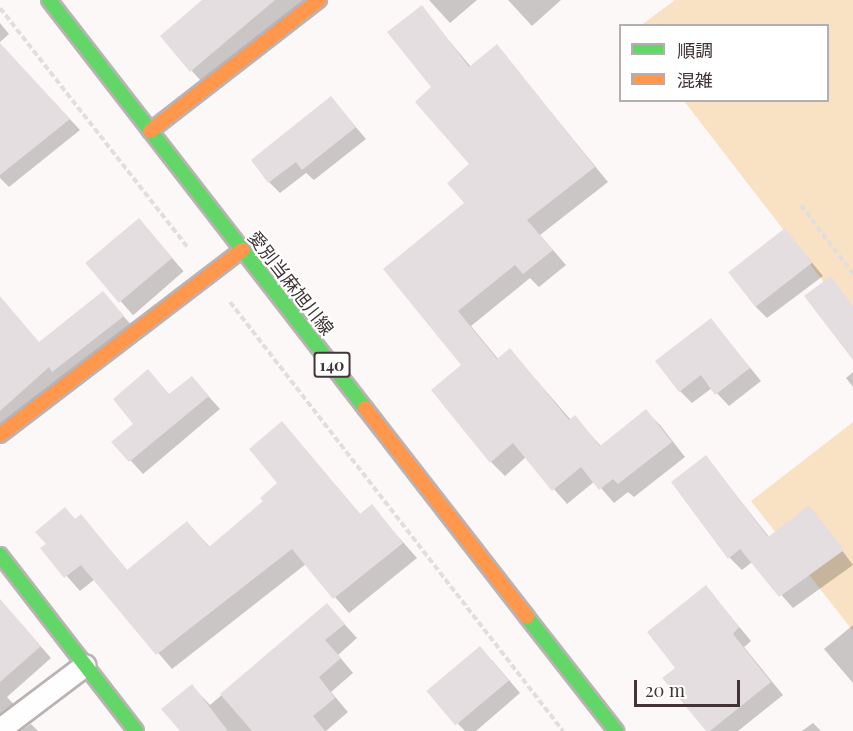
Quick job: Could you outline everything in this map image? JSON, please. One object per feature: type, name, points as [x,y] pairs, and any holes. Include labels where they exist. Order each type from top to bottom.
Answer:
[{"type":"main road","name":"愛別当麻旭川線","points":[[48,0],[616,731]]},
{"type":"main road","points":[[150,132],[319,0]]},
{"type":"main road","points":[[0,435],[242,250]]},
{"type":"main road","points":[[0,555],[136,731]]},
{"type":"lane","points":[[0,729],[85,665]]},
{"type":"path","points":[[0,8],[563,731]]},
{"type":"path","points":[[801,205],[853,274]]},
{"type":"shaded area","points":[[675,0],[853,0],[853,320],[685,102],[829,102],[829,24],[643,24]]},
{"type":"shaded area","points":[[853,422],[853,631],[751,501]]},
{"type":"building","points":[[202,0],[275,0],[190,72],[160,36]]},
{"type":"building","points":[[422,5],[469,67],[497,44],[595,167],[527,220],[553,250],[523,274],[515,265],[458,311],[497,359],[510,348],[569,420],[575,415],[600,446],[646,409],[672,442],[618,484],[613,479],[599,490],[581,467],[552,491],[513,443],[490,463],[431,390],[461,365],[383,269],[464,203],[447,183],[469,164],[415,102],[431,87],[387,32]]},
{"type":"building","points":[[0,43],[70,119],[0,175]]},
{"type":"building","points":[[331,96],[356,127],[302,170],[296,162],[268,183],[251,160]]},
{"type":"building","points":[[139,218],[172,258],[119,303],[85,263]]},
{"type":"building","points":[[785,228],[812,263],[755,307],[728,272]]},
{"type":"building","points":[[831,276],[853,306],[853,360],[804,296]]},
{"type":"building","points":[[103,291],[124,316],[52,372],[49,367],[0,411],[0,296],[39,342]]},
{"type":"building","points":[[711,318],[750,368],[715,395],[701,375],[679,392],[655,361]]},
{"type":"building","points":[[148,369],[169,394],[192,376],[209,396],[129,462],[111,442],[133,424],[113,399]]},
{"type":"building","points":[[282,421],[360,514],[372,504],[403,543],[333,599],[292,549],[156,655],[81,565],[64,578],[40,548],[46,544],[35,532],[65,507],[75,519],[81,514],[127,570],[187,521],[209,547],[263,501],[260,498],[277,483],[249,449]]},
{"type":"building","points":[[706,455],[768,537],[809,505],[844,550],[779,597],[740,549],[728,559],[671,482]]},
{"type":"building","points":[[706,585],[739,627],[733,634],[771,682],[710,731],[706,731],[662,678],[675,668],[647,632]]},
{"type":"building","points":[[0,599],[41,646],[0,682]]},
{"type":"building","points":[[327,603],[345,624],[325,640],[341,658],[319,677],[335,698],[313,716],[325,731],[252,731],[220,694]]},
{"type":"building","points":[[480,646],[509,680],[455,725],[426,691]]},
{"type":"building","points":[[192,684],[228,731],[180,731],[161,709]]},
{"type":"traffic: fast","points":[[49,0],[365,408]]},
{"type":"traffic: fast","points":[[0,555],[136,731]]},
{"type":"traffic: fast","points":[[527,617],[616,731]]},
{"type":"traffic: slow","points":[[150,131],[319,0]]},
{"type":"traffic: slow","points":[[0,435],[242,250]]},
{"type":"traffic: slow","points":[[365,408],[527,617]]}]
